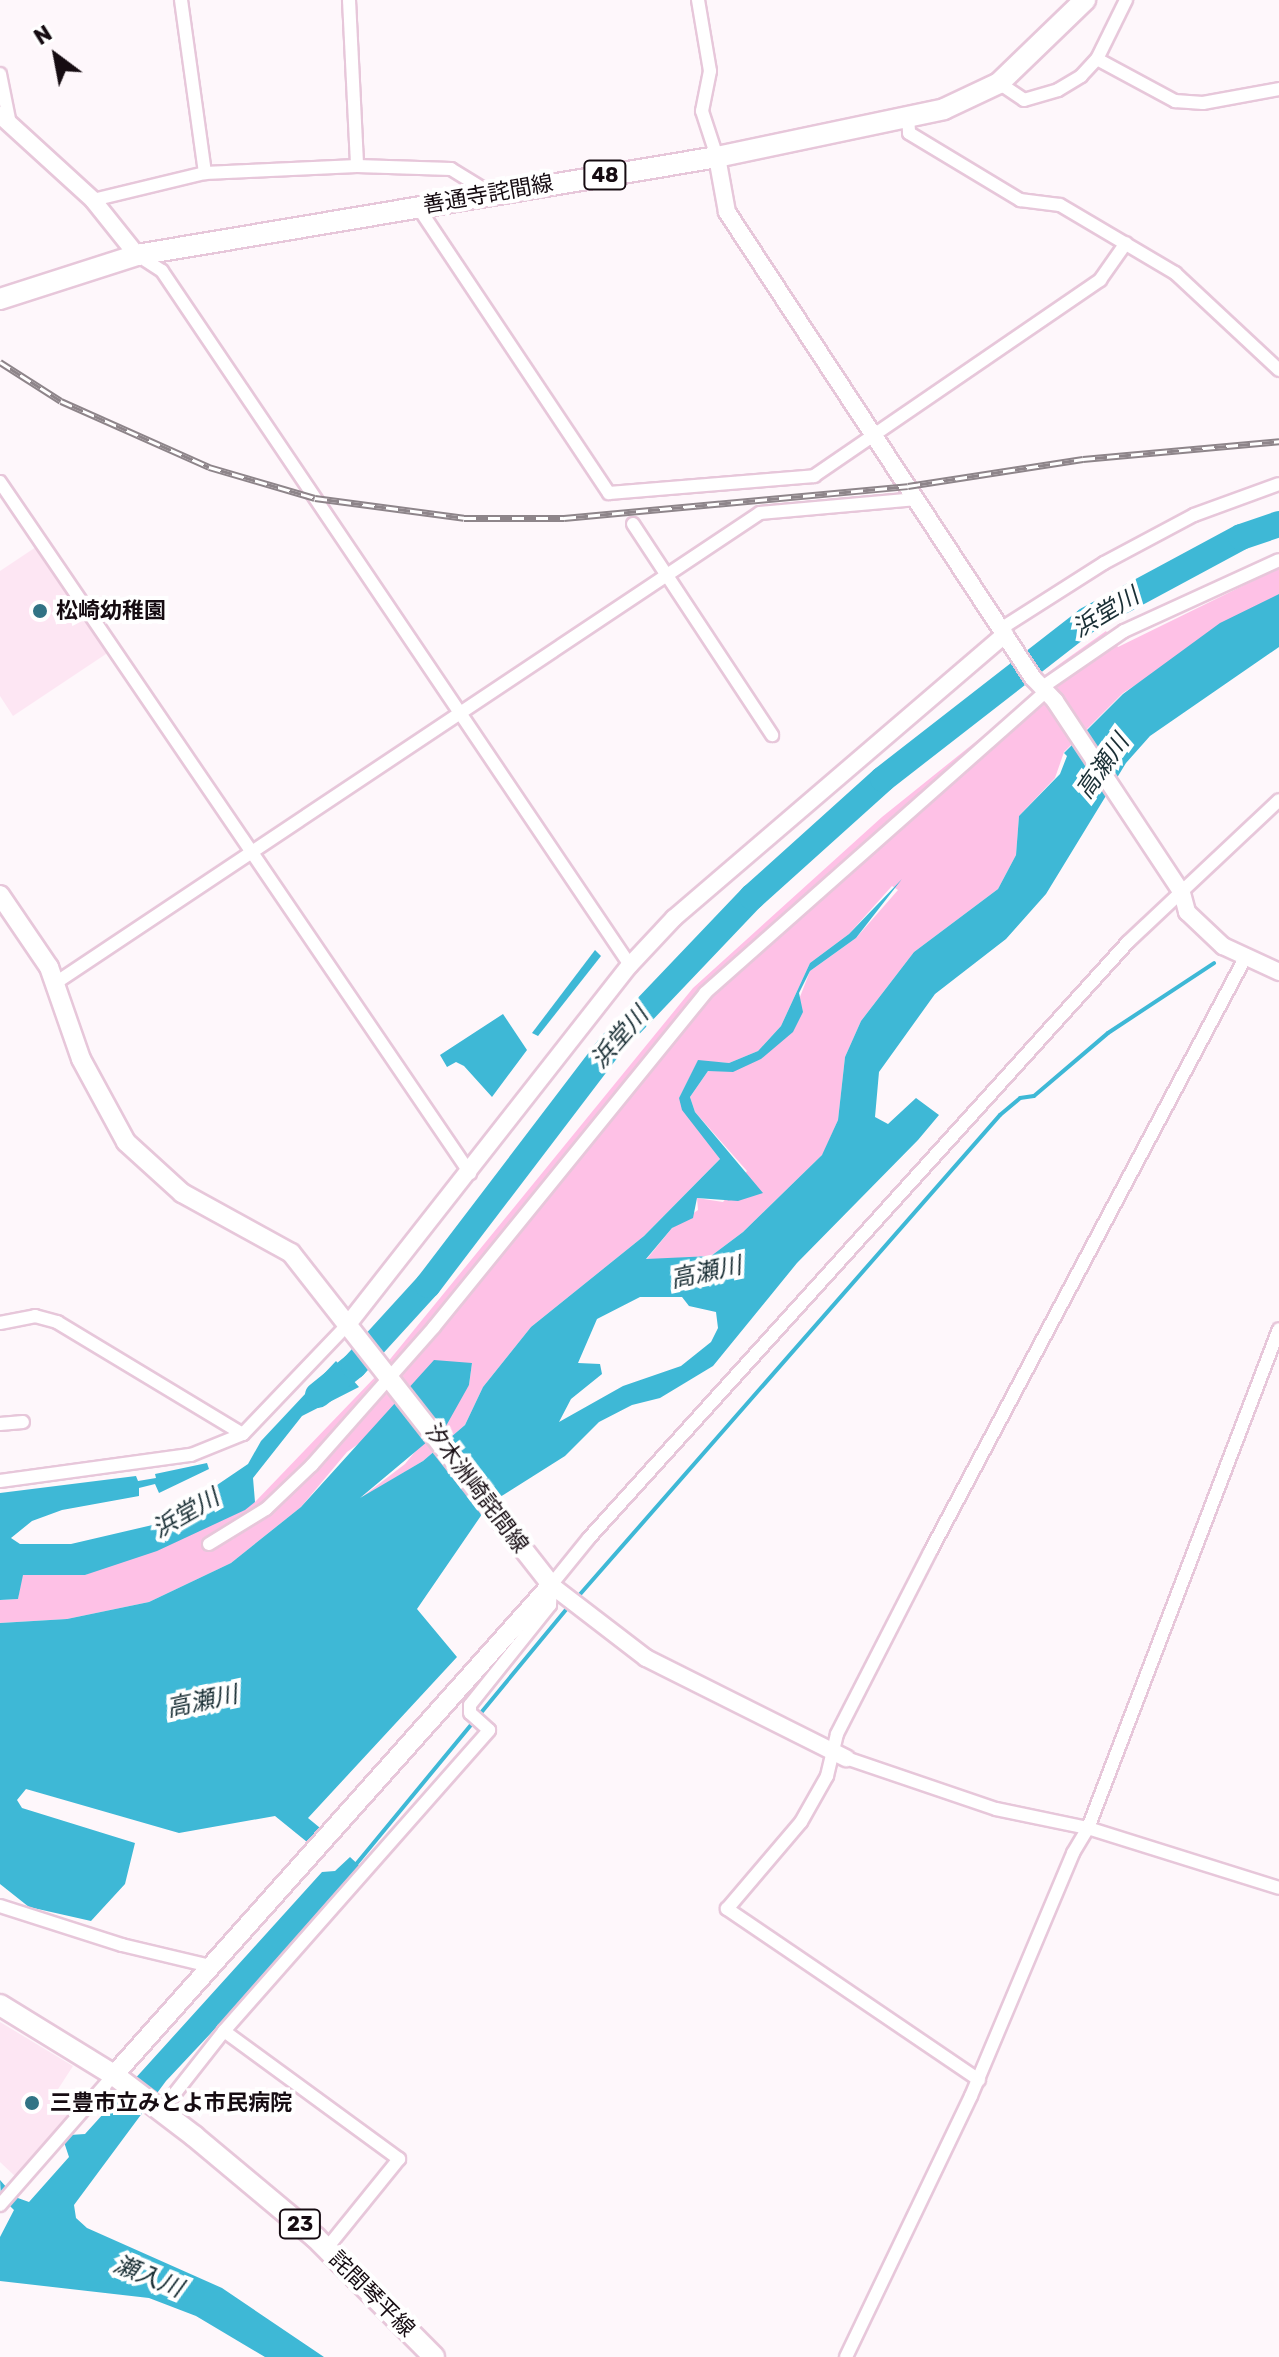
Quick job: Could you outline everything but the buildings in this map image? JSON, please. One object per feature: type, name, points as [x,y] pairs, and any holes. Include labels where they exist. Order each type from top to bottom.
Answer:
[{"type":"main road","name":"善通寺詫間線","points":[[0,299],[137,255],[717,157],[944,109],[999,83],[1085,0]]},
{"type":"main road","name":"汐木洲崎詫間線","points":[[0,895],[57,982],[81,1059],[126,1142],[182,1193],[282,1246],[349,1323],[554,1587]]},
{"type":"main road","points":[[118,2078],[210,1966],[343,1824],[554,1587]]},
{"type":"main road","name":"詫間琴平線","points":[[0,2005],[118,2078],[156,2108],[327,2248],[434,2357]]},
{"type":"street","points":[[181,0],[205,173]]},
{"type":"street","points":[[349,0],[357,166]]},
{"type":"street","points":[[698,0],[710,71],[702,111],[717,157],[727,212],[1004,631],[1180,890],[1187,912],[1203,930],[1245,958],[1279,972]]},
{"type":"street","points":[[999,83],[1024,100],[1058,90],[1097,59],[1126,0]]},
{"type":"street","points":[[1097,59],[1175,101],[1203,103],[1279,89]]},
{"type":"street","points":[[0,74],[5,120],[93,200],[137,255],[162,271],[630,965]]},
{"type":"street","points":[[908,117],[909,133],[1020,200],[1060,205],[1175,273],[1279,370]]},
{"type":"street","points":[[93,200],[205,173],[357,166],[451,169],[490,193]]},
{"type":"street","points":[[418,207],[609,493],[814,476],[1100,280],[1126,243]]},
{"type":"street","points":[[0,482],[470,1173]]},
{"type":"street","points":[[0,1481],[191,1455],[243,1434],[349,1323],[470,1173],[630,965],[734,863],[1004,631],[1104,563],[1194,515],[1279,484]]},
{"type":"street","points":[[57,982],[460,717],[760,513],[916,499]]},
{"type":"street","points":[[633,524],[772,735]]},
{"type":"street","points":[[209,1544],[258,1515],[293,1485],[434,1327],[705,993],[1045,689],[1124,631],[1279,560]]},
{"type":"street","points":[[156,2108],[489,1730],[470,1713],[477,1693],[550,1605],[554,1587],[940,1145],[1128,942],[1279,800]]},
{"type":"street","points":[[979,2080],[727,1909],[801,1822],[839,1755],[930,1552],[1245,958]]},
{"type":"street","points":[[0,1323],[35,1316],[57,1322],[243,1434]]},
{"type":"street","points":[[846,2357],[979,2080],[1073,1853],[1088,1828],[1279,1329]]},
{"type":"street","points":[[0,1424],[23,1422]]},
{"type":"street","points":[[554,1587],[578,1610],[646,1658],[839,1755],[996,1809],[1088,1828],[1279,1888]]},
{"type":"street","points":[[0,1906],[122,1945],[210,1966]]},
{"type":"street","points":[[224,2031],[399,2159],[327,2248]]},
{"type":"street","points":[[0,2205],[118,2078]]},
{"type":"shaded area","name":"松崎幼稚園","points":[[36,547],[109,652],[13,716],[0,696],[0,571]]},
{"type":"shaded area","points":[[1279,568],[1279,594],[1123,693],[1064,752],[1055,778],[1019,816],[1016,855],[998,889],[914,952],[861,1021],[845,1057],[838,1120],[823,1154],[743,1232],[711,1256],[646,1260],[672,1228],[698,1210],[697,1198],[723,1202],[747,1171],[695,1112],[690,1097],[708,1071],[761,1059],[798,1002],[810,971],[856,938],[898,890],[892,886],[849,934],[810,963],[781,1026],[758,1051],[729,1063],[698,1061],[679,1098],[720,1159],[644,1236],[531,1327],[483,1387],[465,1425],[423,1461],[358,1500],[405,1464],[469,1385],[472,1363],[347,1452],[301,1507],[231,1563],[149,1602],[67,1619],[0,1623],[0,1600],[18,1599],[22,1575],[85,1575],[255,1502],[378,1374],[693,988],[882,817],[1035,694],[1032,685],[1061,663],[1106,631],[1118,647]]},
{"type":"shaded area","name":"三豊市立みとよ市民病院","points":[[0,2022],[73,2066],[53,2097],[74,2110],[19,2180],[0,2162]]},
{"type":"water","name":"高瀬川","points":[[1279,594],[1279,647],[1150,736],[1126,763],[1046,894],[1006,939],[935,994],[879,1072],[875,1117],[888,1124],[916,1098],[939,1115],[797,1263],[713,1366],[660,1398],[632,1405],[599,1422],[565,1456],[489,1504],[417,1609],[457,1657],[308,1818],[325,1832],[312,1846],[275,1816],[179,1833],[26,1789],[17,1800],[22,1808],[135,1843],[125,1884],[91,1921],[29,1907],[0,1884],[0,1623],[67,1619],[149,1602],[231,1563],[301,1507],[434,1360],[472,1363],[469,1385],[446,1426],[360,1498],[423,1461],[465,1425],[483,1387],[531,1327],[644,1236],[720,1159],[682,1110],[679,1098],[698,1060],[729,1063],[758,1051],[781,1026],[810,963],[849,934],[902,879],[856,938],[810,971],[799,993],[803,1012],[793,1032],[761,1059],[733,1072],[708,1071],[690,1097],[695,1112],[763,1193],[738,1201],[697,1198],[693,1218],[672,1228],[646,1259],[711,1256],[743,1232],[822,1155],[838,1120],[845,1057],[861,1021],[914,952],[998,889],[1016,855],[1019,816],[1060,774],[1067,756],[1064,753],[1123,694],[1220,623]],"holes":[[[640,1297],[682,1297],[689,1306],[716,1312],[718,1328],[711,1342],[681,1366],[623,1386],[559,1422],[571,1399],[602,1374],[600,1364],[578,1363],[597,1319]]]},
{"type":"water","points":[[595,950],[601,956],[538,1036],[532,1033]]},
{"type":"water","points":[[503,1014],[527,1050],[492,1097],[464,1066],[456,1062],[447,1067],[440,1055]]},
{"type":"water","points":[[336,1361],[359,1387],[302,1416],[253,1478],[255,1502],[245,1510],[157,1551],[85,1575],[23,1575],[18,1599],[0,1600],[0,1493],[136,1476],[138,1481],[156,1478],[155,1474],[207,1463],[209,1469],[159,1493],[155,1484],[139,1488],[139,1496],[62,1510],[32,1521],[11,1538],[20,1544],[71,1544],[161,1523],[248,1464],[261,1441]]},
{"type":"water","name":"瀬入川","points":[[350,1857],[364,1870],[166,2081],[74,2205],[76,2218],[87,2228],[222,2288],[324,2357],[265,2357],[196,2316],[149,2298],[0,2281],[0,2237],[14,2210],[1,2197],[0,2180],[15,2197],[29,2202],[69,2157],[64,2142],[70,2135],[85,2134],[322,1872],[335,1871]]},
{"type":"waterway","name":"浜堂川","points":[[318,1395],[354,1366],[428,1285],[609,1047],[752,897],[883,779],[1087,620],[1241,537],[1279,524]]},
{"type":"waterway","points":[[575,1600],[1000,1115],[1020,1098],[1034,1096],[1108,1033],[1214,963]]},
{"type":"waterway","points":[[353,1868],[569,1606]]},
{"type":"railway","points":[[0,362],[61,401],[209,467],[315,498],[464,518],[564,518],[908,486],[1083,459],[1279,441]]},
{"type":"place","name":"松崎幼稚園","points":[[40,611]]},
{"type":"place","name":"三豊市立みとよ市民病院","points":[[32,2103]]}]
